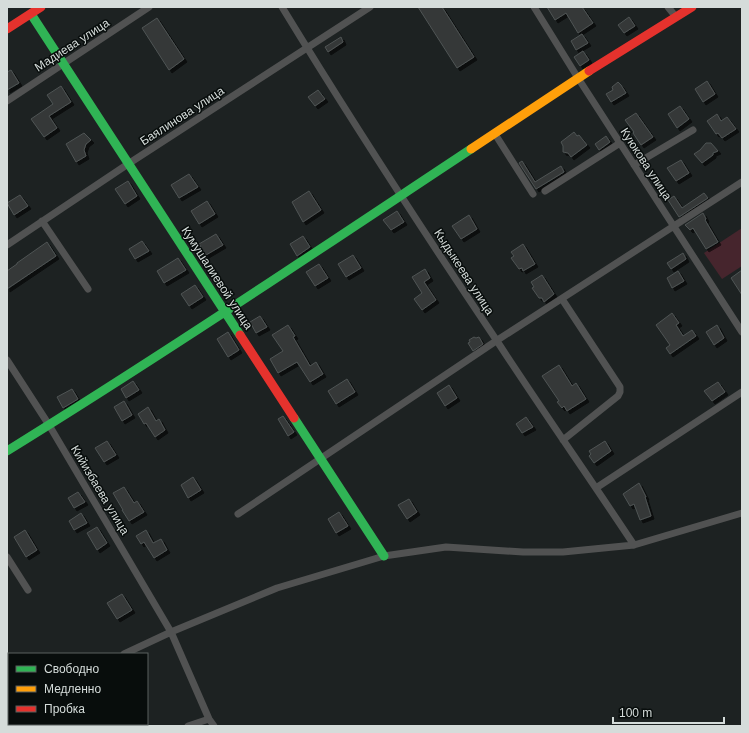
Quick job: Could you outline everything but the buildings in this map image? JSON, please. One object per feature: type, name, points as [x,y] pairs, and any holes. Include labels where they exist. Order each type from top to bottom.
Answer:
[{"type":"street","points":[[7,30],[41,7]]},
{"type":"street","name":"Мадиева улица","points":[[7,101],[149,7]]},
{"type":"street","name":"Кыдыкеева улица","points":[[282,7],[401,196],[496,341],[634,545]]},
{"type":"street","name":"Баялинова улица","points":[[7,245],[128,164],[370,7]]},
{"type":"street","name":"Куюкова улица","points":[[534,7],[578,78],[742,332]]},
{"type":"street","points":[[668,7],[676,17]]},
{"type":"street","points":[[7,451],[224,312],[578,78],[692,7]]},
{"type":"street","name":"Кумушалиевой улица","points":[[31,14],[384,556]]},
{"type":"street","points":[[634,165],[693,130]]},
{"type":"street","points":[[494,134],[533,194]]},
{"type":"street","points":[[545,191],[620,143]]},
{"type":"street","points":[[238,514],[496,341],[742,182]]},
{"type":"street","points":[[42,221],[88,289]]},
{"type":"street","points":[[562,299],[620,387],[618,396],[563,440]]},
{"type":"street","name":"Кийизбаева улица","points":[[7,360],[49,425],[171,632],[209,719],[214,726]]},
{"type":"street","points":[[596,488],[742,392]]},
{"type":"street","points":[[126,653],[171,632],[277,588],[384,556],[446,547],[523,552],[563,552],[634,545],[742,512]]},
{"type":"street","points":[[7,557],[28,590]]},
{"type":"street","points":[[188,726],[209,719]]},
{"type":"shaded area","points":[[742,228],[742,266],[722,279],[704,253]]},
{"type":"traffic: fast","points":[[31,14],[240,335]]},
{"type":"traffic: fast","points":[[7,451],[182,340],[471,149]]},
{"type":"traffic: fast","points":[[294,418],[384,556]]},
{"type":"traffic: slow","points":[[471,149],[589,71]]},
{"type":"traffic: jam","points":[[7,29],[41,7]]},
{"type":"traffic: jam","points":[[589,71],[692,7]]},
{"type":"traffic: jam","points":[[240,335],[294,418]]}]
